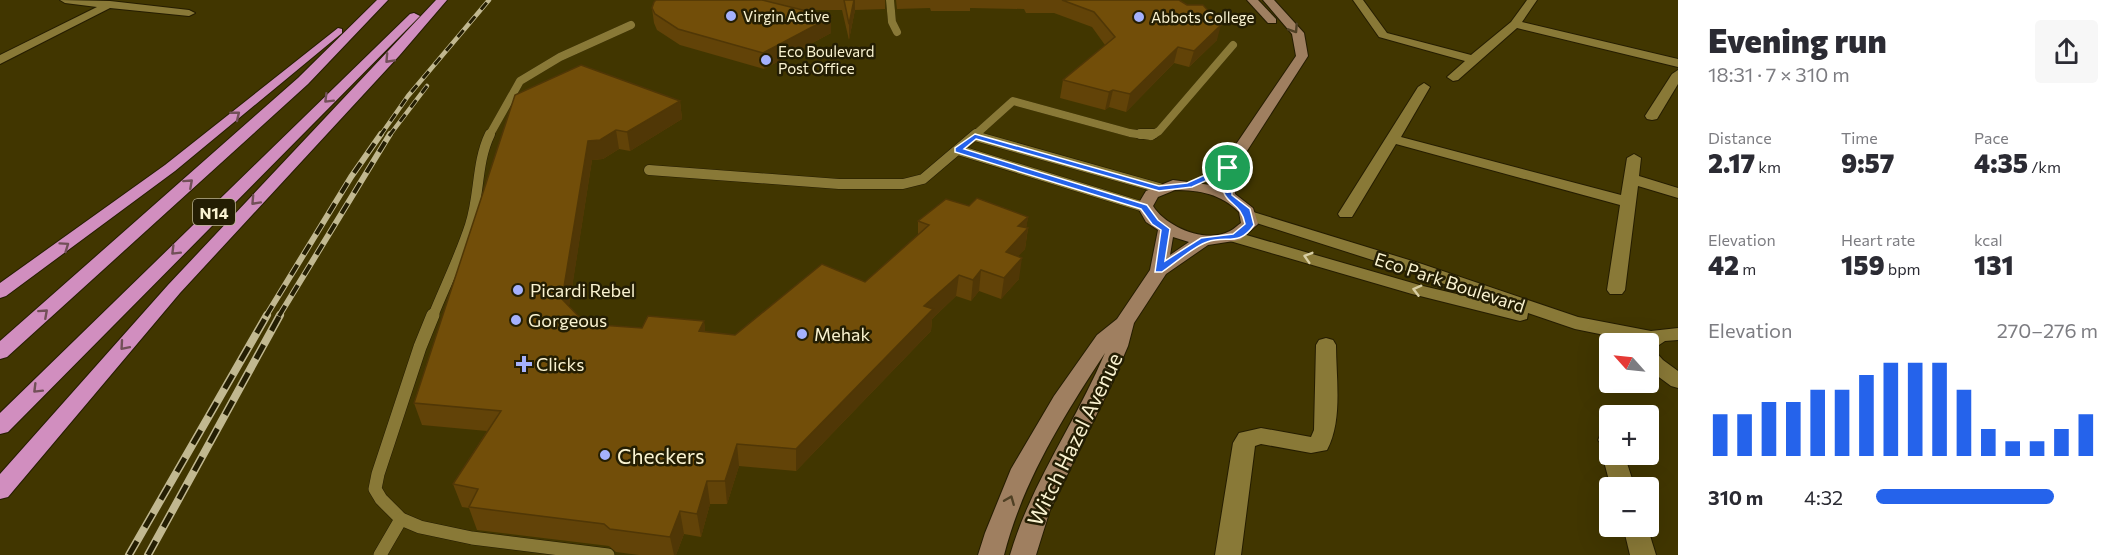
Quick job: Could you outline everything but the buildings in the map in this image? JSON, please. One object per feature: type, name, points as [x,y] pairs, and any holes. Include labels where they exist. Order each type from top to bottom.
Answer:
[{"type":"highway","points":[[0,292],[170,168],[355,17],[383,0]]},
{"type":"highway","name":"N14","points":[[0,352],[303,81],[383,0]]},
{"type":"highway","name":"N14","points":[[0,426],[355,72],[431,0]]},
{"type":"highway","points":[[0,490],[174,289],[442,0]]},
{"type":"street","points":[[66,0],[189,13]]},
{"type":"street","points":[[1252,0],[1283,32],[1295,64]]},
{"type":"street","points":[[1228,196],[1226,186],[1228,168],[1302,56],[1298,33],[1268,0]]},
{"type":"street","points":[[1358,0],[1379,32],[1385,37],[1472,59]]},
{"type":"street","points":[[1453,77],[1515,24],[1532,0]]},
{"type":"street","points":[[0,60],[110,4]]},
{"type":"street","points":[[1515,24],[1678,63]]},
{"type":"street","points":[[1652,116],[1678,74]]},
{"type":"street","points":[[1346,214],[1424,87]]},
{"type":"street","points":[[1392,139],[1628,202]]},
{"type":"street","points":[[1616,290],[1634,158]]},
{"type":"street","points":[[1189,185],[1228,196],[1242,205],[1250,216],[1250,225],[1236,237],[1204,240],[1166,229],[1155,222],[1144,207],[1145,199],[1159,188],[1189,185],[1228,168]]},
{"type":"street","points":[[1632,179],[1678,192]]},
{"type":"street","name":"Eco Park Boulevard","points":[[1250,216],[1416,268],[1575,323],[1660,344]]},
{"type":"street","name":"Witch Hazel Avenue","points":[[1159,270],[1166,229]]},
{"type":"street","name":"Eco Park Boulevard","points":[[1236,237],[1418,290],[1546,322],[1599,340]]},
{"type":"street","name":"Witch Hazel Avenue","points":[[991,555],[997,533],[1023,469],[1068,392],[1104,340],[1124,323],[1159,270],[1204,240]]},
{"type":"street","name":"Witch Hazel Avenue","points":[[1023,555],[1040,502],[1089,410],[1121,341],[1124,323]]},
{"type":"street","points":[[1660,344],[1678,381]]},
{"type":"street","points":[[1228,555],[1244,443],[1247,439],[1261,436],[1311,445],[1319,444],[1322,440],[1326,345]]},
{"type":"street","points":[[1638,537],[1643,555]]},
{"type":"lane","points":[[890,0],[892,22],[897,32]]},
{"type":"lane","points":[[608,555],[472,538],[420,527],[400,519],[375,489],[420,347],[470,225],[478,190],[481,153],[496,121],[520,81],[560,57],[631,25]]},
{"type":"lane","points":[[649,170],[839,184],[903,184],[923,178],[975,136],[1013,101],[1130,133],[1151,136],[1159,131],[1233,45]]},
{"type":"lane","points":[[975,136],[1159,188]]},
{"type":"lane","points":[[958,150],[1144,207]]},
{"type":"lane","points":[[380,555],[400,519]]},
{"type":"railway","points":[[380,136],[408,96],[489,0]]},
{"type":"railway","points":[[389,136],[427,86]]},
{"type":"railway","points":[[266,316],[351,177],[381,134]]},
{"type":"railway","points":[[279,316],[390,134]]},
{"type":"railway","points":[[129,555],[267,315]]},
{"type":"railway","points":[[148,555],[280,315]]},
{"type":"place","name":"Virgin Active","points":[[731,16]]},
{"type":"place","name":"Abbots College","points":[[1139,17]]},
{"type":"place","name":"Eco Boulevard Post Office","points":[[766,60]]},
{"type":"place","name":"Picardi Rebel","points":[[518,290]]},
{"type":"place","name":"Gorgeous","points":[[516,320]]},
{"type":"place","name":"Mehak","points":[[802,334]]},
{"type":"place","name":"Clicks","points":[[524,364]]},
{"type":"place","name":"Checkers","points":[[605,455]]},
{"type":"route","points":[[975,136],[1081,168],[1159,188],[1189,185],[1228,168],[1226,186],[1228,196],[1236,200],[1247,211],[1250,216],[1250,225],[1236,237],[1204,240],[1159,270],[1166,229],[1148,215],[1144,207],[958,150],[975,136]]}]
